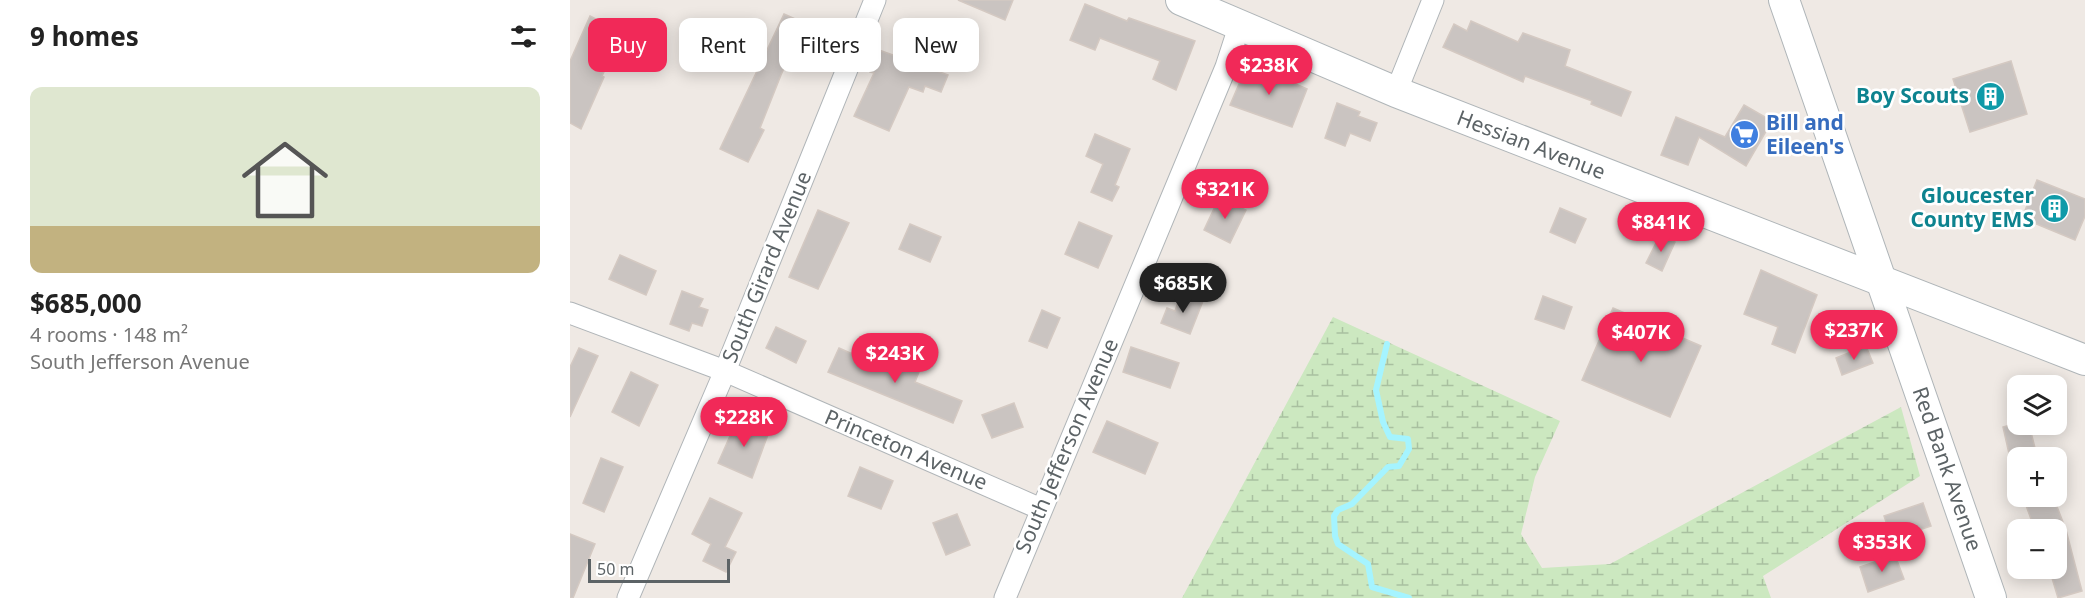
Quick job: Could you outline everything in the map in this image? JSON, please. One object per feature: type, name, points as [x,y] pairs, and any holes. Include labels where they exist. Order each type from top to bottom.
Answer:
[{"type":"main road","name":"Hessian Avenue","points":[[1181,0],[1239,27],[1396,92],[2085,360]]},
{"type":"main road","name":"Red Bank Avenue","points":[[1784,0],[1884,282],[1991,598]]},
{"type":"street","name":"South Girard Avenue","points":[[628,598],[725,371],[875,0]]},
{"type":"street","points":[[1396,92],[1433,0]]},
{"type":"street","name":"South Jefferson Avenue","points":[[1005,598],[1222,78],[1239,27]]},
{"type":"street","name":"Princeton Avenue","points":[[570,313],[725,371],[1041,508]]},
{"type":"green space","points":[[1333,317],[1560,421],[1535,477],[1521,534],[1542,568],[1610,564],[1901,407],[1920,476],[1763,576],[1771,598],[1182,598]]},
{"type":"building","points":[[958,0],[1013,0],[1005,20]]},
{"type":"building","points":[[1085,4],[1127,21],[1129,18],[1195,41],[1176,90],[1153,79],[1160,61],[1100,38],[1095,50],[1070,40]]},
{"type":"building","points":[[588,20],[588,72],[604,72],[602,76],[604,77],[581,129],[570,123],[570,61]]},
{"type":"building","points":[[1471,21],[1518,42],[1523,33],[1570,50],[1565,66],[1631,92],[1621,116],[1591,104],[1592,101],[1525,76],[1523,82],[1443,47],[1454,24],[1467,31]]},
{"type":"building","points":[[779,25],[779,72],[782,72],[760,128],[764,130],[748,162],[720,149],[757,72],[767,72],[767,50]]},
{"type":"building","points":[[881,51],[893,55],[893,72],[940,72],[948,75],[941,92],[925,86],[923,92],[909,87],[889,131],[854,116],[874,73],[870,72],[881,72]]},
{"type":"building","name":"Boy Scouts","points":[[2011,61],[2027,114],[1970,132],[1953,79]]},
{"type":"building","points":[[1248,63],[1307,89],[1292,127],[1230,105]]},
{"type":"building","points":[[1337,103],[1360,112],[1358,116],[1377,123],[1370,141],[1350,133],[1345,146],[1325,138]]},
{"type":"building","points":[[1744,105],[1772,121],[1746,166],[1699,137],[1688,165],[1661,155],[1676,117],[1725,137]]},
{"type":"building","points":[[1095,134],[1130,149],[1115,185],[1119,187],[1112,201],[1091,192],[1103,164],[1086,156]]},
{"type":"building","name":"Gloucester County EMS","points":[[2037,180],[2085,199],[2085,216],[2075,240],[2022,218]]},
{"type":"building","points":[[1219,198],[1246,210],[1230,243],[1204,230]]},
{"type":"building","points":[[1560,208],[1586,219],[1575,243],[1550,232]]},
{"type":"building","points":[[818,210],[849,223],[818,289],[789,277]]},
{"type":"building","points":[[1079,222],[1112,236],[1098,268],[1065,254]]},
{"type":"building","points":[[910,224],[941,237],[930,262],[899,249]]},
{"type":"building","points":[[1660,235],[1675,242],[1662,271],[1646,263]]},
{"type":"building","points":[[620,255],[656,271],[646,295],[609,279]]},
{"type":"building","points":[[1761,270],[1817,295],[1795,353],[1772,344],[1778,327],[1744,314]]},
{"type":"building","points":[[682,291],[703,299],[699,307],[708,310],[702,326],[692,323],[689,331],[670,324]]},
{"type":"building","points":[[1181,293],[1203,301],[1190,334],[1161,323],[1167,308],[1175,311]]},
{"type":"building","points":[[1543,296],[1572,307],[1564,329],[1535,319]]},
{"type":"building","points":[[1613,308],[1701,346],[1670,417],[1582,380]]},
{"type":"building","points":[[1042,310],[1060,318],[1047,348],[1029,341]]},
{"type":"building","points":[[776,327],[806,341],[796,363],[766,348]]},
{"type":"building","points":[[1866,346],[1873,363],[1842,375],[1836,358]]},
{"type":"building","points":[[1131,347],[1179,363],[1170,388],[1123,372]]},
{"type":"building","points":[[579,348],[598,356],[570,417],[570,367]]},
{"type":"building","points":[[839,348],[884,368],[887,360],[919,372],[915,382],[962,401],[953,423],[828,372]]},
{"type":"building","points":[[631,372],[658,385],[639,426],[612,412]]},
{"type":"building","points":[[1014,403],[1023,427],[992,438],[982,415]]},
{"type":"building","points":[[738,418],[769,432],[752,478],[718,463]]},
{"type":"building","points":[[1107,421],[1158,443],[1145,474],[1093,452]]},
{"type":"building","points":[[2007,426],[2007,435],[2032,435],[2035,447],[2008,447],[2003,427]]},
{"type":"building","points":[[601,458],[623,467],[604,512],[583,503]]},
{"type":"building","points":[[860,467],[893,481],[881,509],[848,496]]},
{"type":"building","points":[[710,498],[742,513],[725,547],[736,552],[726,572],[703,561],[711,544],[692,534]]},
{"type":"building","points":[[1923,503],[1931,526],[1892,539],[1884,516]]},
{"type":"building","points":[[2027,507],[2057,507],[2062,519],[2031,519]]},
{"type":"building","points":[[957,514],[970,545],[946,555],[933,523]]},
{"type":"building","points":[[570,534],[595,544],[573,598],[570,598]]},
{"type":"building","points":[[2067,534],[2082,591],[2058,598],[2052,579],[2067,579]]},
{"type":"building","points":[[1895,555],[1904,579],[1868,592],[1860,567]]},
{"type":"waterway","points":[[1387,344],[1376,390],[1383,422],[1390,437],[1408,439],[1409,449],[1399,466],[1388,467],[1352,504],[1338,510],[1334,516],[1335,536],[1338,544],[1368,564],[1372,587],[1409,598]]},
{"type":"place","name":"Boy Scouts","points":[[1990,96]]},
{"type":"place","name":"Bill and Eileen's","points":[[1745,135]]},
{"type":"place","name":"Gloucester County EMS","points":[[2055,208]]}]
